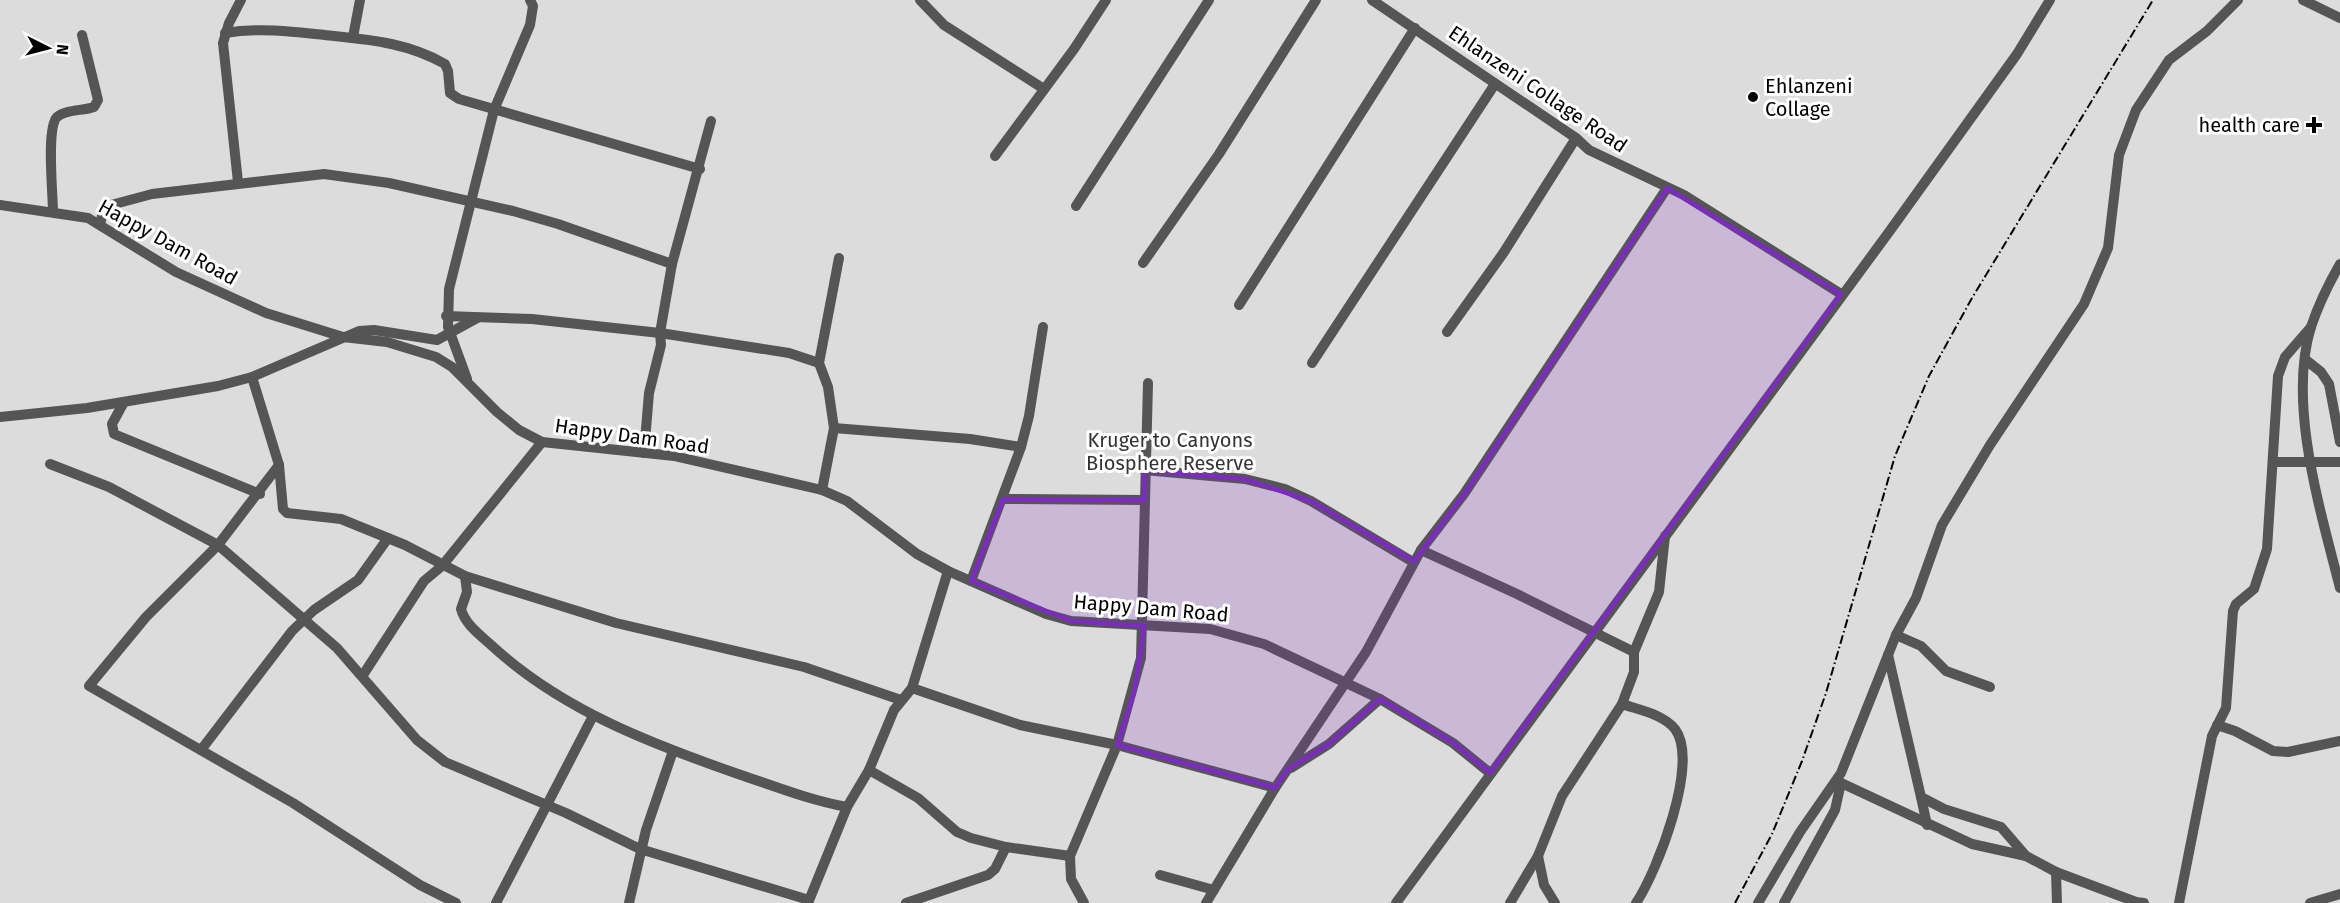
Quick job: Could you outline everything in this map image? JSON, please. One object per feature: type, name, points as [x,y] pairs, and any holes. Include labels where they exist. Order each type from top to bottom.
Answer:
[{"type":"street","points":[[238,182],[224,54],[225,33],[241,0]]},
{"type":"street","points":[[353,37],[360,0]]},
{"type":"street","points":[[468,382],[446,316],[454,263],[494,110],[530,25],[533,6],[530,0]]},
{"type":"street","points":[[920,0],[944,25],[1044,89]]},
{"type":"street","points":[[995,156],[1106,0]]},
{"type":"street","points":[[1076,206],[1209,0]]},
{"type":"street","points":[[1143,263],[1219,154],[1316,0]]},
{"type":"street","name":"Ehlanzeni Collage Road","points":[[1372,0],[1576,138],[1589,150],[1608,161],[1684,195],[1841,294]]},
{"type":"street","points":[[1396,903],[1978,109],[2050,0]]},
{"type":"street","points":[[1784,903],[1835,810],[1839,782],[1896,635],[1916,598],[1942,525],[1960,492],[2084,304],[2100,268],[2112,227],[2120,155],[2136,110],[2169,60],[2206,31],[2238,0]]},
{"type":"street","points":[[2303,0],[2340,18]]},
{"type":"street","points":[[1239,305],[1415,28]]},
{"type":"street","points":[[225,33],[272,29],[396,44],[440,61],[447,67],[448,89],[453,96],[494,110],[700,169]]},
{"type":"street","points":[[53,212],[51,139],[54,121],[62,114],[94,107],[98,100],[82,35]]},
{"type":"street","points":[[1311,363],[1494,84]]},
{"type":"street","points":[[644,453],[646,411],[661,345],[660,333],[672,264],[700,169],[711,121]]},
{"type":"street","points":[[1447,332],[1504,252],[1576,138]]},
{"type":"street","points":[[100,224],[106,208],[152,194],[311,174],[344,175],[558,224],[672,264]]},
{"type":"street","points":[[1206,903],[1275,788],[1366,652],[1413,562],[1464,494],[1667,188]]},
{"type":"street","name":"Happy Dam Road","points":[[0,205],[76,214],[100,224],[176,272],[267,313],[344,337],[418,349],[452,367],[497,412],[519,430],[542,442],[674,456],[822,490],[847,501],[917,554],[948,571],[1046,614],[1071,621],[1210,628],[1236,634],[1347,681],[1380,699],[1453,743],[1490,773]]},
{"type":"street","points":[[822,490],[834,428],[828,387],[819,363],[839,258]]},
{"type":"street","points":[[2340,264],[2311,327],[2303,406],[2311,461],[2340,588]]},
{"type":"street","points":[[446,316],[532,319],[660,333],[789,353],[819,363]]},
{"type":"street","points":[[0,417],[177,395],[252,377],[364,330],[431,340],[441,339],[477,318]]},
{"type":"street","points":[[971,581],[1021,447],[1029,416],[1043,327]]},
{"type":"street","points":[[2179,903],[2212,736],[2226,708],[2234,607],[2254,589],[2267,549],[2274,462],[2273,424],[2278,376],[2284,357],[2311,327]]},
{"type":"street","points":[[2306,360],[2321,372],[2328,384],[2340,442]]},
{"type":"street","points":[[252,377],[279,465],[285,512],[294,516],[341,519],[421,553],[465,576],[616,623],[837,676],[901,700]]},
{"type":"street","points":[[1084,903],[1071,879],[1070,856],[1118,745],[1137,680],[1144,626],[1144,470],[1148,382]]},
{"type":"street","points":[[124,402],[112,424],[114,434],[260,494]]},
{"type":"street","points":[[0,408],[24,414]]},
{"type":"street","points":[[834,428],[970,440],[1021,447]]},
{"type":"street","points":[[363,675],[424,581],[442,566],[542,442]]},
{"type":"street","points":[[2274,462],[2340,462]]},
{"type":"street","points":[[50,464],[109,487],[218,545],[305,619],[363,675],[417,740],[432,753],[461,771],[547,806],[640,849],[808,902],[847,807],[868,770],[901,700],[912,688],[948,571]]},
{"type":"street","points":[[279,465],[260,494],[218,545],[146,617],[89,686],[332,826],[420,885],[456,903]]},
{"type":"street","points":[[1144,470],[1245,479],[1285,489],[1311,501],[1413,562]]},
{"type":"street","points":[[1003,499],[1144,500]]},
{"type":"street","points":[[1510,903],[1538,856],[1562,796],[1622,704],[1634,672],[1634,652],[1659,592],[1665,535]]},
{"type":"street","points":[[201,750],[292,630],[358,580],[388,538]]},
{"type":"street","points":[[1421,550],[1634,652]]},
{"type":"street","points":[[465,576],[467,592],[461,609],[467,622],[523,674],[593,716],[673,751],[799,795],[847,807]]},
{"type":"street","points":[[1896,635],[1921,646],[1946,670],[1990,687]]},
{"type":"street","points":[[1888,655],[1927,825]]},
{"type":"street","points":[[912,688],[1020,725],[1118,745],[1275,788]]},
{"type":"street","points":[[1287,770],[1329,744],[1380,699]]},
{"type":"street","points":[[1622,704],[1652,714],[1669,723],[1677,731],[1681,742],[1683,770],[1681,792],[1656,861],[1636,903]]},
{"type":"street","points":[[496,903],[593,716]]},
{"type":"street","points":[[2217,725],[2235,731],[2273,752],[2288,752],[2340,741]]},
{"type":"street","points":[[629,903],[640,849],[673,751]]},
{"type":"street","points":[[868,770],[918,798],[957,832],[979,841],[1006,847],[1070,856]]},
{"type":"street","points":[[1839,782],[1927,825],[1987,849],[2026,856],[2056,872],[2135,903],[2144,903]]},
{"type":"street","points":[[1758,903],[1800,832],[1839,782]]},
{"type":"street","points":[[1921,797],[1944,809],[2001,827],[2026,856]]},
{"type":"street","points":[[906,903],[988,875],[995,869],[1006,847]]},
{"type":"street","points":[[1538,856],[1544,885],[1556,903]]},
{"type":"street","points":[[2056,872],[2056,903]]},
{"type":"street","points":[[1160,875],[1214,890]]},
{"type":"street","points":[[2310,903],[2340,894]]},
{"type":"highlighted area","points":[[1667,188],[1841,294],[1490,773],[1453,743],[1380,699],[1329,744],[1287,770],[1275,788],[1117,745],[1134,692],[1144,626],[1071,621],[971,581],[1003,499],[1144,500],[1144,470],[1245,479],[1311,501],[1414,561],[1464,494]]},
{"type":"green space","name":"Kruger to Canyons Biosphere Reserve","points":[[0,0],[2340,0],[2340,903],[0,903]]},
{"type":"railway","points":[[1735,903],[1772,834],[1802,761],[1826,693],[1895,456],[1929,376],[1972,298],[2153,0]]},
{"type":"place","name":"Ehlanzeni Collage","points":[[1753,97]]},
{"type":"place","name":"health care","points":[[2314,125]]}]
